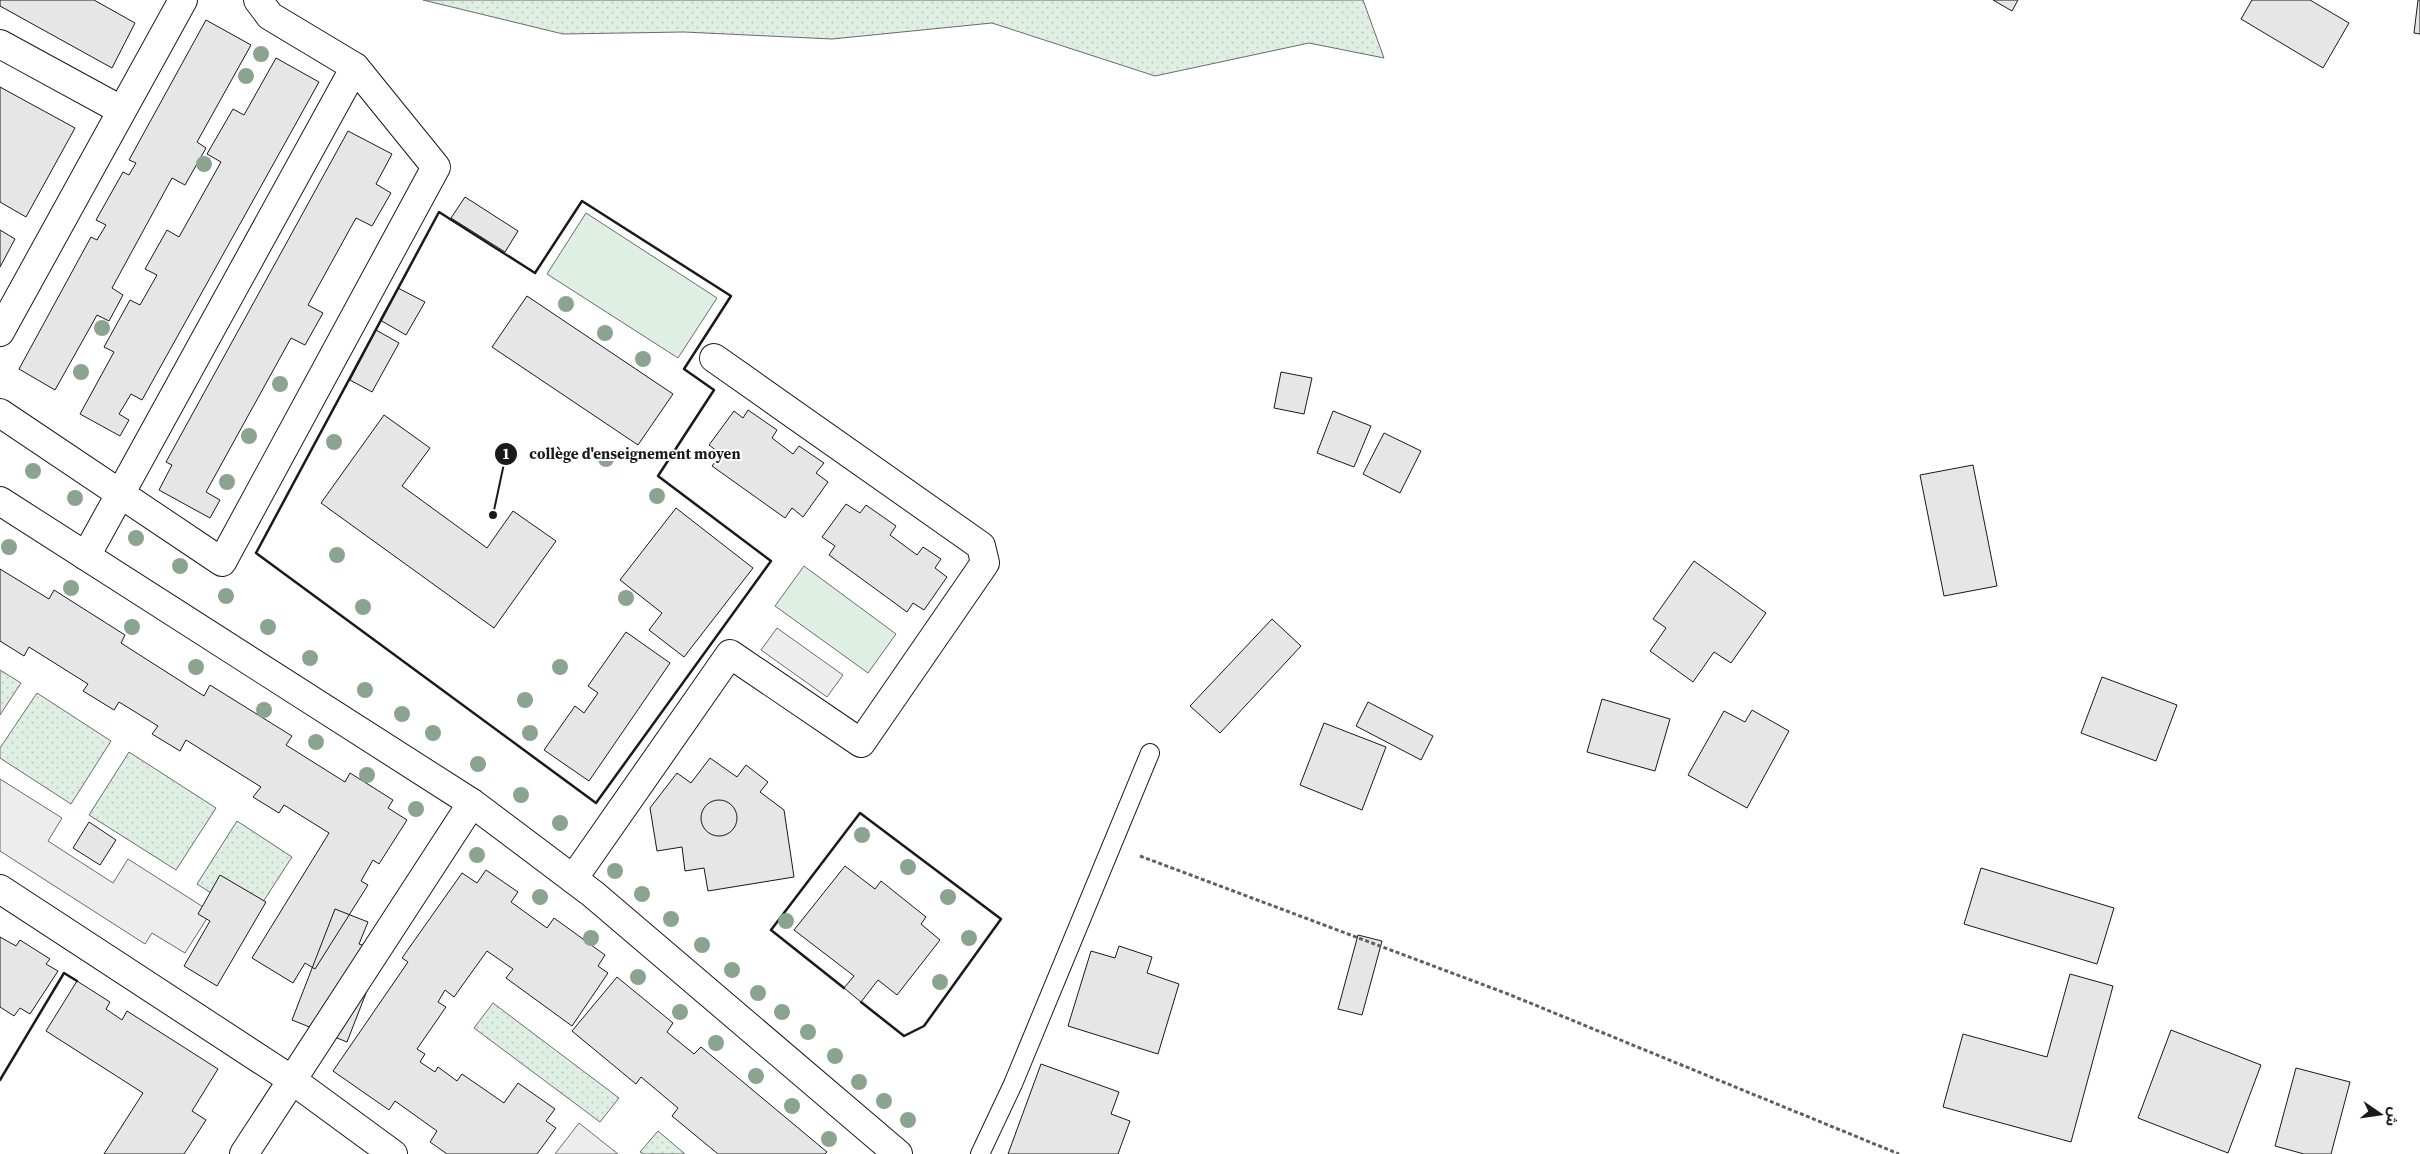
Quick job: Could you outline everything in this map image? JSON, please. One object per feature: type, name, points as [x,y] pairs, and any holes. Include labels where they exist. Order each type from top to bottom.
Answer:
[{"type":"street","points":[[0,332],[183,0]]},
{"type":"street","points":[[0,414],[222,562],[436,167],[355,67],[270,16],[258,0]]},
{"type":"street","points":[[0,44],[121,110]]},
{"type":"street","points":[[86,556],[355,67]]},
{"type":"street","points":[[574,879],[730,654],[861,743],[985,563],[981,546],[714,358]]},
{"type":"street","points":[[0,501],[472,802],[574,879],[898,1154]]},
{"type":"street","points":[[244,1154],[472,802]]},
{"type":"street","points":[[0,889],[292,1080],[393,1154]]},
{"type":"lane","points":[[980,1154],[1014,1084],[1150,752]]},
{"type":"path","points":[[1111,845],[1508,994],[1899,1154]]},
{"type":"green space","points":[[423,0],[1363,0],[1384,58],[1309,43],[1155,76],[992,23],[832,39],[684,32],[563,34]]},
{"type":"green space","points":[[586,213],[717,298],[678,358],[547,274]]},
{"type":"green space","points":[[804,566],[896,634],[868,673],[775,606]]},
{"type":"green space","points":[[0,670],[21,683],[0,715]]},
{"type":"green space","points":[[37,693],[111,741],[71,804],[0,758],[0,748]]},
{"type":"green space","points":[[129,752],[216,808],[176,870],[89,815]]},
{"type":"green space","points":[[237,821],[292,857],[252,919],[197,884]]},
{"type":"green space","points":[[493,1003],[619,1098],[600,1122],[474,1028]]},
{"type":"green space","points":[[658,1131],[685,1154],[643,1154],[640,1152]]},
{"type":"shaded area","points":[[777,628],[843,675],[827,697],[761,650]]},
{"type":"shaded area","points":[[0,779],[62,818],[48,841],[113,883],[128,859],[211,912],[185,953],[152,933],[145,944],[0,851]]},
{"type":"shaded area","points":[[579,1123],[618,1154],[555,1154]]},
{"type":"building","points":[[0,0],[94,0],[135,23],[112,68],[0,6]]},
{"type":"building","points":[[1993,0],[2018,0],[2012,11]]},
{"type":"building","points":[[2252,0],[2310,0],[2349,23],[2323,68],[2241,19]]},
{"type":"building","points":[[2418,0],[2420,0],[2420,34],[2414,33]]},
{"type":"building","points":[[206,20],[251,45],[197,142],[206,148],[185,185],[172,178],[112,288],[123,295],[109,321],[97,315],[55,390],[19,369],[91,237],[97,240],[106,225],[96,220],[123,172],[129,175],[136,163],[129,160]]},
{"type":"building","points":[[276,58],[319,82],[142,400],[131,394],[119,414],[129,420],[120,436],[80,414],[114,352],[104,347],[130,300],[140,305],[157,275],[145,269],[167,230],[179,237],[221,162],[207,154],[233,109],[244,115]]},
{"type":"building","points":[[0,87],[75,128],[26,217],[0,202]]},
{"type":"building","points":[[348,131],[392,154],[376,184],[391,193],[372,226],[356,218],[308,305],[323,313],[305,345],[291,338],[206,492],[220,500],[210,518],[159,490],[172,465],[166,462]]},
{"type":"building","points":[[465,197],[518,231],[505,252],[451,218]]},
{"type":"building","points":[[0,230],[15,239],[0,267]]},
{"type":"building","points":[[398,288],[425,302],[406,335],[380,320]]},
{"type":"building","points":[[527,296],[673,394],[638,445],[492,347]]},
{"type":"building","points":[[376,330],[399,343],[372,392],[350,380]]},
{"type":"building","points":[[1281,372],[1312,378],[1304,414],[1274,408]]},
{"type":"building","points":[[748,410],[777,430],[772,438],[793,454],[799,446],[824,463],[816,473],[828,482],[803,517],[792,508],[785,518],[712,466],[721,454],[709,445],[734,411],[743,418]]},
{"type":"building","points":[[1333,411],[1371,426],[1354,467],[1317,453]]},
{"type":"building","points":[[384,415],[430,448],[402,486],[487,548],[513,511],[556,541],[494,628],[321,503]]},
{"type":"building","points":[[1384,433],[1421,451],[1400,493],[1363,474]]},
{"type":"building","points":[[1973,465],[1997,586],[1944,596],[1920,475]]},
{"type":"building","points":[[846,504],[860,513],[866,505],[896,526],[890,535],[917,555],[923,547],[941,559],[935,568],[947,577],[924,610],[913,603],[907,612],[829,555],[835,546],[822,537]]},
{"type":"building","points":[[676,508],[753,568],[684,657],[649,630],[662,613],[620,580]]},
{"type":"building","points":[[1694,561],[1766,613],[1731,663],[1714,652],[1693,682],[1650,651],[1666,628],[1653,619]]},
{"type":"building","points":[[0,569],[49,599],[54,590],[125,635],[121,643],[204,696],[210,685],[292,736],[286,745],[345,782],[350,773],[393,800],[388,808],[407,820],[379,864],[373,860],[361,881],[368,885],[315,969],[305,963],[293,983],[252,958],[329,833],[284,805],[279,813],[253,797],[261,787],[186,740],[180,751],[152,734],[158,726],[119,702],[114,710],[83,691],[88,684],[29,647],[24,656],[0,641]]},
{"type":"building","points":[[1272,619],[1301,646],[1220,733],[1190,706]]},
{"type":"building","points":[[626,632],[670,663],[589,781],[544,750],[575,706],[584,713],[598,693],[588,686]]},
{"type":"building","points":[[2102,677],[2177,705],[2156,761],[2081,733]]},
{"type":"building","points":[[1602,699],[1670,719],[1655,771],[1587,752]]},
{"type":"building","points":[[1368,702],[1433,736],[1421,760],[1356,726]]},
{"type":"building","points":[[1752,710],[1789,731],[1747,808],[1688,775],[1724,711],[1745,722]]},
{"type":"building","points":[[1324,723],[1386,747],[1362,810],[1300,785]]},
{"type":"building","points":[[710,758],[737,777],[746,765],[768,782],[760,792],[784,810],[794,877],[708,891],[704,868],[685,871],[682,847],[657,851],[650,808],[677,773],[691,783]]},
{"type":"building","points":[[719,800],[732,805],[737,818],[732,831],[719,836],[706,831],[701,818],[706,805]]},
{"type":"building","points":[[89,822],[116,840],[100,865],[73,848]]},
{"type":"building","points":[[845,866],[875,889],[881,881],[926,917],[921,924],[940,940],[897,995],[878,980],[861,1002],[844,988],[854,976],[794,930]]},
{"type":"building","points":[[1981,868],[2114,908],[2097,964],[1964,924]]},
{"type":"building","points":[[486,870],[518,892],[511,902],[547,928],[554,918],[605,955],[598,966],[608,973],[572,1026],[506,978],[513,969],[487,951],[454,997],[445,990],[438,1002],[446,1007],[417,1049],[425,1054],[420,1062],[435,1072],[438,1067],[457,1081],[462,1074],[504,1103],[518,1083],[555,1109],[546,1121],[556,1128],[537,1154],[447,1154],[430,1142],[437,1131],[395,1101],[389,1110],[333,1071],[408,962],[402,958],[462,873],[477,883]]},
{"type":"building","points":[[220,875],[266,902],[217,986],[184,966],[210,921],[198,914]]},
{"type":"building","points":[[335,909],[368,922],[359,944],[382,952],[347,1042],[292,1020]]},
{"type":"building","points":[[1358,935],[1382,941],[1362,1015],[1338,1009]]},
{"type":"building","points":[[0,937],[16,946],[20,940],[50,959],[46,964],[58,971],[30,1014],[20,1008],[14,1016],[0,1007]]},
{"type":"building","points":[[1119,946],[1152,957],[1147,973],[1179,984],[1158,1054],[1068,1026],[1091,951],[1115,958]]},
{"type":"building","points":[[2070,974],[2113,986],[2071,1142],[1943,1107],[1963,1034],[2047,1057]]},
{"type":"building","points":[[617,977],[673,1023],[667,1032],[694,1054],[701,1047],[827,1152],[825,1154],[718,1154],[672,1116],[678,1108],[641,1077],[636,1084],[572,1031]]},
{"type":"building","points":[[77,981],[110,1002],[106,1009],[122,1020],[127,1011],[218,1069],[192,1111],[206,1120],[184,1154],[104,1154],[143,1093],[46,1031]]},
{"type":"building","points":[[2171,1030],[2261,1065],[2228,1153],[2138,1118]]},
{"type":"building","points":[[1041,1064],[1119,1092],[1111,1114],[1130,1121],[1118,1154],[1008,1154]]},
{"type":"building","points":[[2296,1068],[2350,1082],[2331,1154],[2304,1154],[2275,1146]]},
{"type":"wall","points":[[582,201],[731,296],[684,369],[714,390],[658,476],[771,561],[596,803],[256,553],[439,212],[535,273],[582,201]]},
{"type":"wall","points":[[844,988],[771,930],[860,813],[1001,919],[924,1026],[904,1036],[861,1002]]},
{"type":"wall","points":[[0,1080],[64,973],[77,981]]},
{"type":"place","name":"collège d'enseignement moyen","points":[[493,515]]}]
